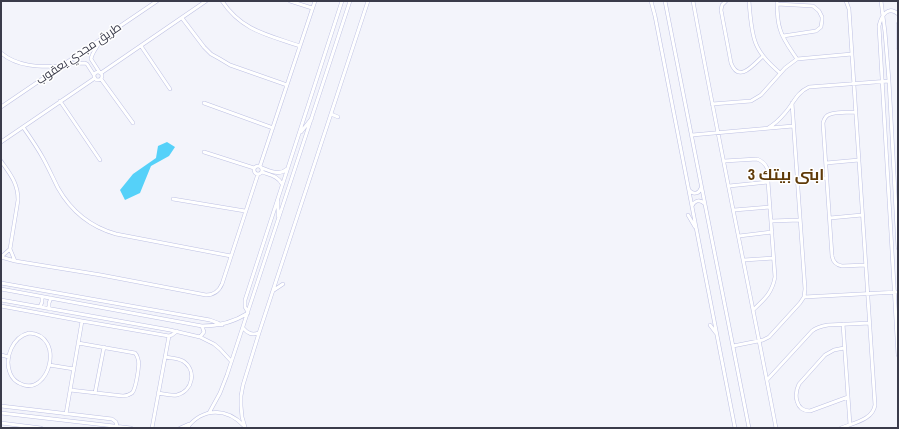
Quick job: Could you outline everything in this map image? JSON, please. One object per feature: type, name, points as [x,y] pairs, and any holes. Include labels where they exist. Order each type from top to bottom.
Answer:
[{"type":"street","name":"طريق مجدي يعقوب","points":[[1,107],[157,1]]},
{"type":"street","points":[[1,142],[95,76],[97,72],[100,73],[206,1]]},
{"type":"street","points":[[222,1],[232,14],[248,27],[300,46]]},
{"type":"street","points":[[290,1],[312,8]]},
{"type":"street","points":[[1,257],[15,261],[101,275],[206,295],[215,293],[220,288],[245,211],[258,174],[260,174],[273,128],[315,1]]},
{"type":"street","points":[[248,312],[245,306],[245,300],[342,1]]},
{"type":"street","points":[[209,413],[222,389],[243,328],[350,1]]},
{"type":"street","points":[[245,427],[241,406],[243,385],[368,1]]},
{"type":"street","points":[[652,1],[735,428]]},
{"type":"street","points":[[666,1],[749,428]]},
{"type":"street","points":[[693,1],[776,428]]},
{"type":"street","points":[[726,1],[722,5],[721,10],[732,67],[738,72],[746,72],[763,56]]},
{"type":"street","points":[[749,1],[753,36],[756,45],[763,56],[780,73]]},
{"type":"street","points":[[841,428],[869,416],[874,408],[875,401],[849,9],[846,1]]},
{"type":"street","points":[[881,1],[884,15],[889,81],[898,248]]},
{"type":"street","points":[[783,36],[816,32],[822,24],[822,17],[819,10],[813,6],[777,2],[779,27],[783,36],[797,59]]},
{"type":"street","points":[[898,14],[891,10],[888,11],[881,18],[879,26],[896,292],[898,355]]},
{"type":"street","points":[[182,18],[204,47],[212,54],[230,65],[287,85]]},
{"type":"street","points":[[898,24],[898,48]]},
{"type":"street","points":[[1,53],[21,64],[31,66],[43,67],[86,63],[91,59],[92,54],[97,48],[100,40]]},
{"type":"street","points":[[141,46],[170,88]]},
{"type":"street","points":[[712,104],[751,101],[761,95],[780,73],[797,59],[852,54]]},
{"type":"street","points":[[91,59],[102,75],[101,78],[133,123]]},
{"type":"street","points":[[86,63],[97,80],[101,78]]},
{"type":"street","points":[[768,128],[778,122],[798,95],[809,87],[889,81]]},
{"type":"street","points":[[60,101],[100,160]]},
{"type":"street","points":[[204,103],[273,128]]},
{"type":"street","points":[[733,346],[759,341],[770,337],[804,297],[805,289],[792,103]]},
{"type":"street","points":[[856,112],[831,114],[826,117],[823,123],[832,256],[836,264],[842,266],[866,265]]},
{"type":"street","points":[[331,114],[338,116]]},
{"type":"street","points":[[298,136],[313,116]]},
{"type":"street","points":[[671,124],[676,124]]},
{"type":"street","points":[[692,135],[793,126]]},
{"type":"street","points":[[23,127],[43,157],[65,199],[75,211],[94,225],[116,234],[230,256]]},
{"type":"street","points":[[204,152],[254,168],[256,166],[277,177],[282,184]]},
{"type":"street","points":[[724,161],[757,159],[762,160],[767,168],[775,277],[770,292],[753,310]]},
{"type":"street","points":[[826,163],[859,160]]},
{"type":"street","points":[[1,161],[14,181],[18,193],[10,249],[15,261]]},
{"type":"street","points":[[254,168],[255,173],[258,174]]},
{"type":"street","points":[[261,169],[279,173],[286,171],[288,168]]},
{"type":"street","points":[[797,180],[827,178]]},
{"type":"street","points":[[729,186],[768,182]]},
{"type":"street","points":[[689,190],[692,193],[697,193],[702,187]]},
{"type":"street","points":[[278,218],[279,195]]},
{"type":"street","points":[[173,199],[245,211]]},
{"type":"street","points":[[692,206],[697,201],[701,201],[705,204]]},
{"type":"street","points":[[734,210],[770,207]]},
{"type":"street","points":[[688,215],[697,231]]},
{"type":"street","points":[[830,218],[862,215]]},
{"type":"street","points":[[771,221],[800,220]]},
{"type":"street","points":[[739,236],[772,232]]},
{"type":"street","points":[[1,257],[10,249]]},
{"type":"street","points":[[744,260],[774,258]]},
{"type":"street","points":[[1,283],[210,320],[222,325]]},
{"type":"street","points":[[274,290],[283,284]]},
{"type":"street","points":[[1,289],[202,326],[222,325],[233,321],[248,312]]},
{"type":"street","points":[[804,297],[896,292]]},
{"type":"street","points":[[40,307],[42,297]]},
{"type":"street","points":[[50,309],[49,303],[51,298]]},
{"type":"street","points":[[1,300],[200,336],[220,348],[231,361]]},
{"type":"street","points":[[13,308],[14,302]]},
{"type":"street","points":[[1,306],[169,336],[177,332]]},
{"type":"street","points":[[67,318],[68,312]]},
{"type":"street","points":[[66,414],[82,321]]},
{"type":"street","points":[[767,380],[812,331],[817,328],[822,326],[843,324],[870,323]]},
{"type":"street","points":[[843,324],[850,424]]},
{"type":"street","points":[[710,325],[717,334]]},
{"type":"street","points":[[200,336],[204,332],[202,326]]},
{"type":"street","points":[[243,328],[250,334],[260,333]]},
{"type":"street","points":[[29,333],[40,335],[47,342],[49,347],[49,365],[47,371],[40,382],[35,385],[24,385],[18,383],[14,379],[8,363],[9,357],[13,346],[20,337],[29,333]]},
{"type":"street","points":[[152,428],[169,336]]},
{"type":"street","points":[[70,390],[126,396],[132,393],[135,388],[139,362],[136,355],[132,352],[78,343]]},
{"type":"street","points":[[95,393],[104,347]]},
{"type":"street","points":[[844,348],[834,350],[825,355],[799,384],[796,398],[801,409],[810,411],[848,397]]},
{"type":"street","points":[[1,355],[9,357]]},
{"type":"street","points":[[158,394],[174,395],[182,393],[188,389],[192,379],[191,371],[187,364],[180,360],[165,357]]},
{"type":"street","points":[[49,365],[74,369]]},
{"type":"street","points":[[1,406],[112,420],[116,422],[117,426]]},
{"type":"street","points":[[7,413],[8,407]]},
{"type":"street","points":[[188,428],[199,417],[209,413],[219,412],[229,414],[245,427]]},
{"type":"street","points":[[1,413],[131,428]]},
{"type":"street","points":[[1,423],[41,428]]},
{"type":"street","points":[[180,428],[191,424]]},
{"type":"water","points":[[167,142],[175,147],[169,156],[151,166],[140,193],[125,200],[120,190],[133,174],[156,158],[158,146]]},
{"type":"district","name":"ابنى بيتك 3","points":[[786,176]]}]
